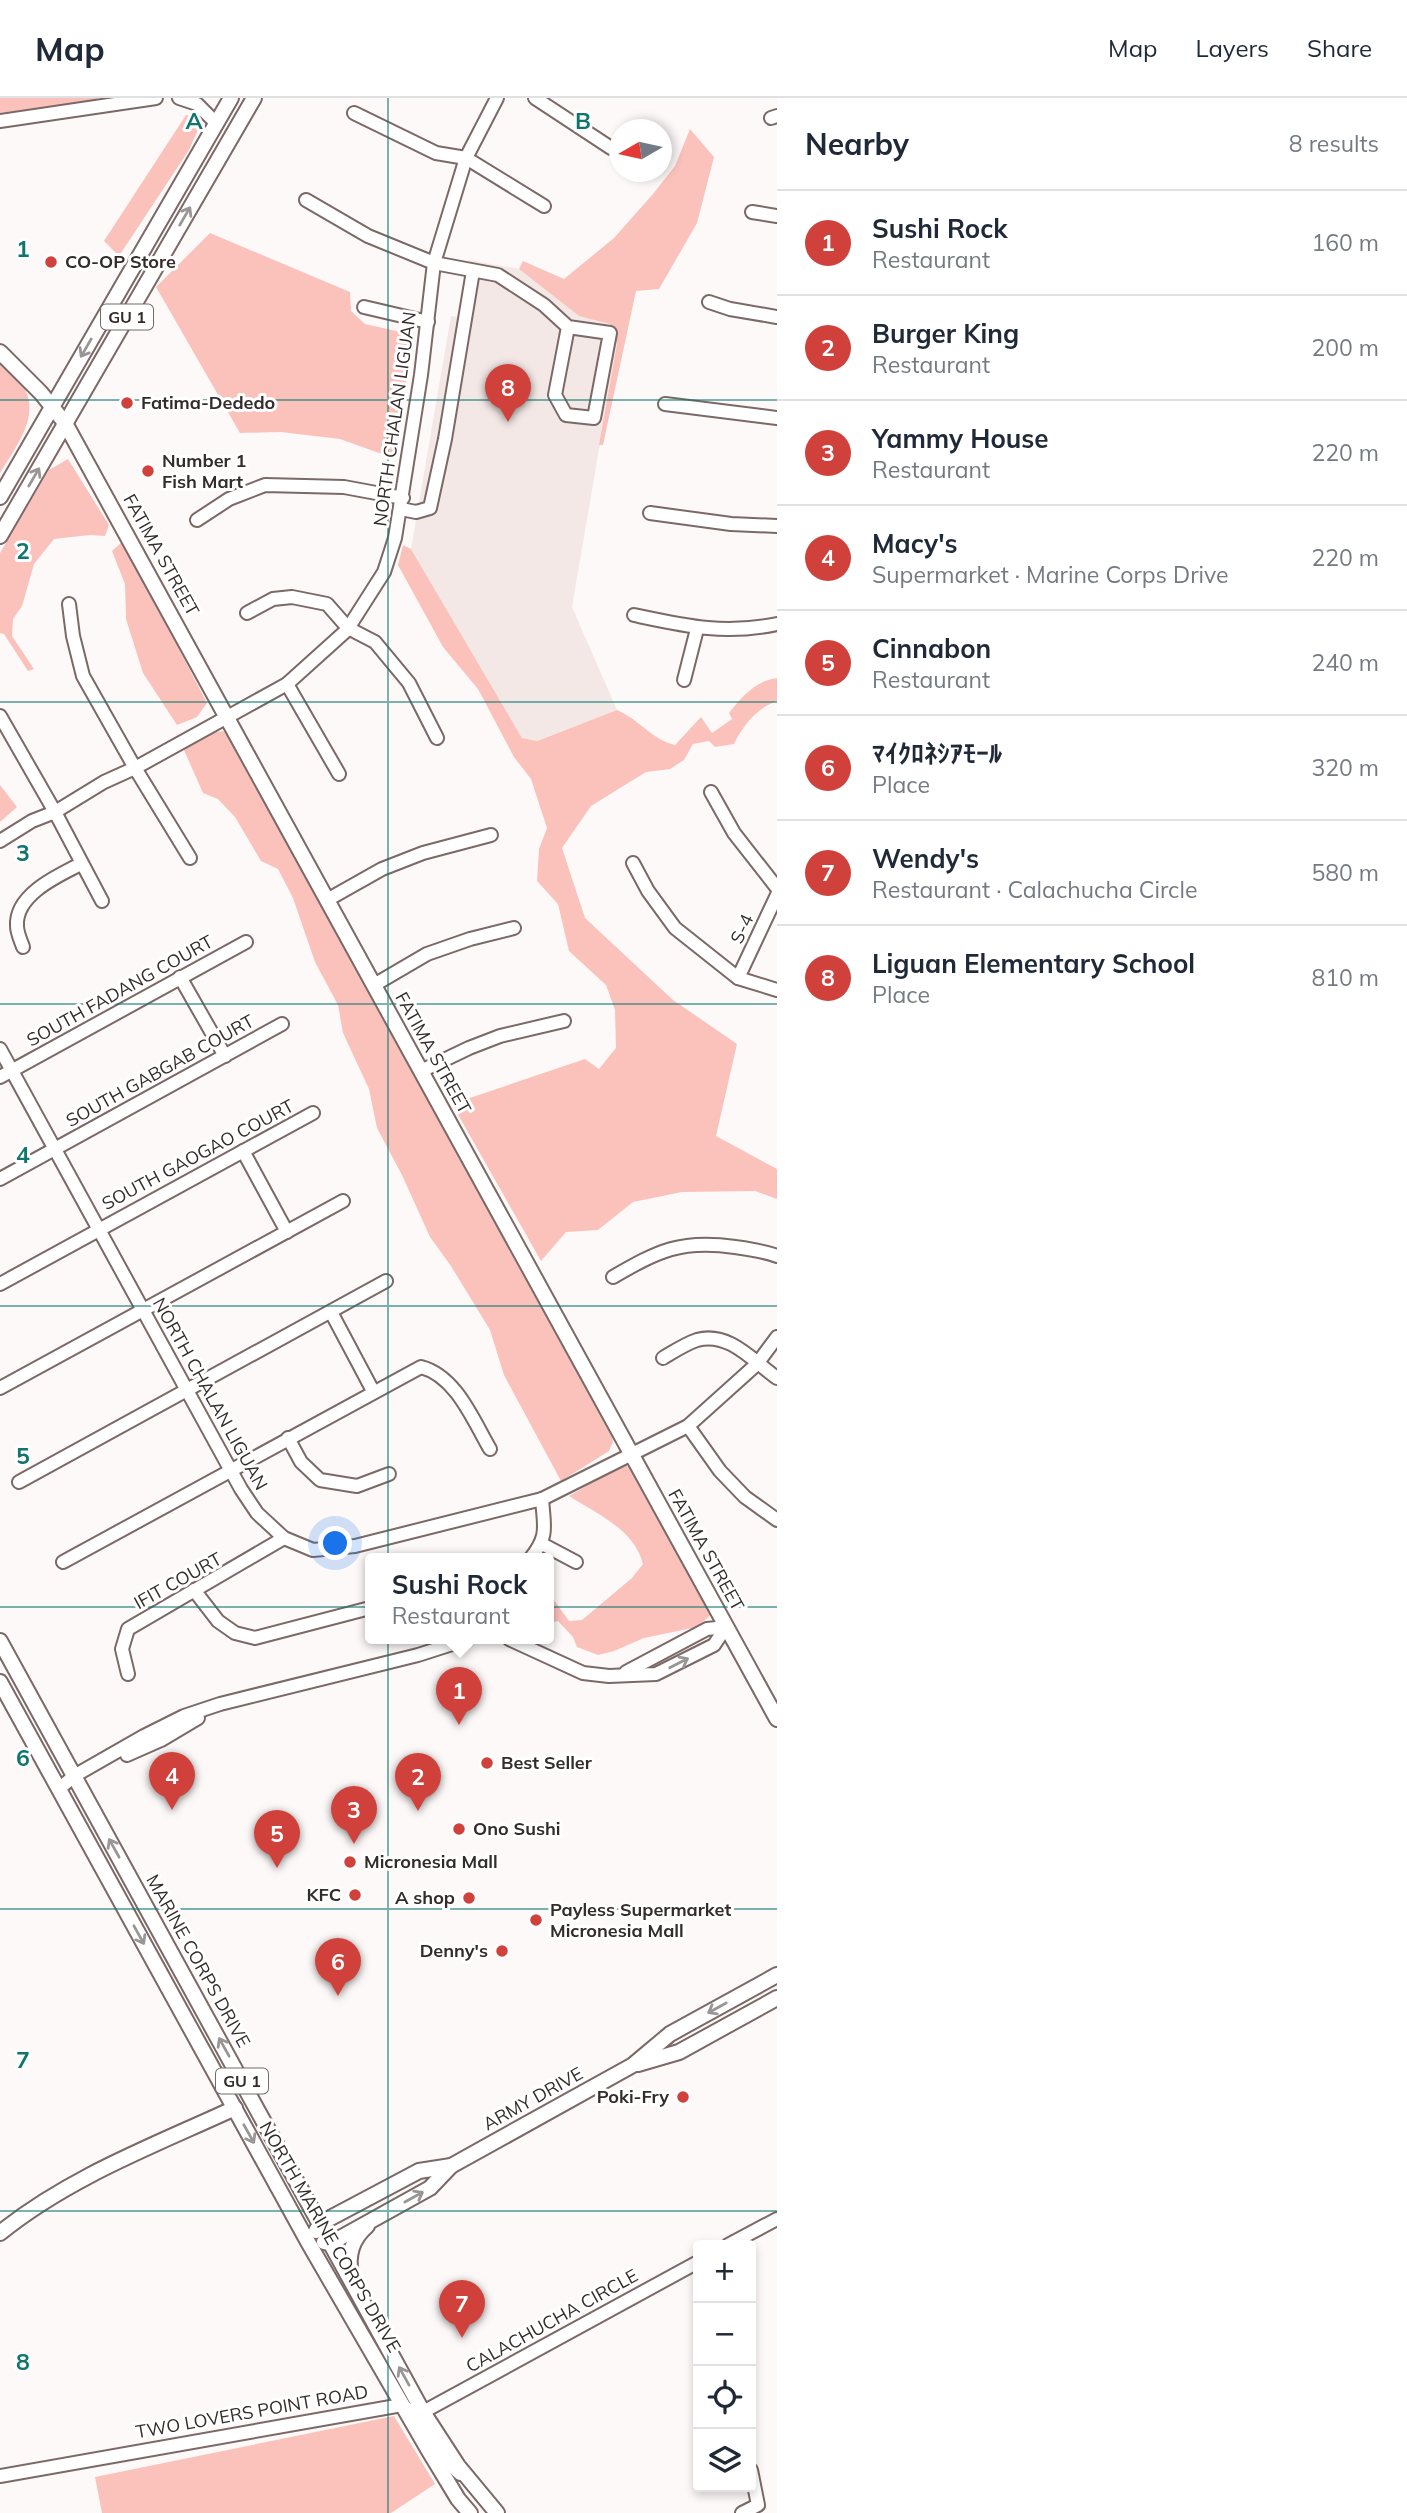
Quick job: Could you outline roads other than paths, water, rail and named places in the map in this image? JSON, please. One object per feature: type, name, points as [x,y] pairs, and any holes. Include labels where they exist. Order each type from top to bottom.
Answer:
[{"type":"main road","name":"GU 1","points":[[0,497],[231,98]]},
{"type":"main road","name":"GU 1","points":[[0,536],[254,98]]},
{"type":"main road","name":"FATIMA STREET","points":[[0,352],[65,423],[777,1719]]},
{"type":"main road","name":"MARINE CORPS DRIVE","points":[[0,1641],[441,2442],[473,2486],[497,2513]]},
{"type":"main road","name":"NORTH MARINE CORPS DRIVE","points":[[0,1682],[308,2242],[458,2499],[470,2513]]},
{"type":"main road","name":"ARMY DRIVE","points":[[633,2066],[670,2034],[777,1975]]},
{"type":"main road","name":"ARMY DRIVE","points":[[308,2242],[321,2224],[419,2171],[451,2165],[633,2066],[679,2052],[777,1998]]},
{"type":"main road","points":[[0,2233],[75,2183],[234,2108]]},
{"type":"main road","name":"ARMY DRIVE","points":[[308,2242],[331,2242],[378,2217],[430,2188],[451,2165]]},
{"type":"main road","points":[[353,2282],[349,2269],[352,2248],[360,2232],[378,2217]]},
{"type":"street","points":[[0,121],[156,98]]},
{"type":"street","points":[[179,98],[197,104],[216,124]]},
{"type":"street","name":"NORTH CHALAN LIGUAN","points":[[3,834],[55,812],[104,782],[135,768],[287,684],[348,628],[384,572],[395,538],[428,323],[434,263],[466,158],[497,98]]},
{"type":"street","points":[[535,98],[609,147]]},
{"type":"street","points":[[354,113],[436,153],[466,158],[544,206]]},
{"type":"street","points":[[306,201],[368,236],[434,263],[498,275],[544,305],[568,327],[610,332],[594,418],[566,415],[555,395],[568,327]]},
{"type":"street","points":[[752,212],[777,216]]},
{"type":"street","points":[[197,520],[229,499],[265,485],[344,487],[402,504],[416,512],[430,508],[445,439],[473,271]]},
{"type":"street","points":[[709,302],[730,309],[777,317]]},
{"type":"street","points":[[363,307],[428,323]]},
{"type":"street","points":[[665,404],[777,418]]},
{"type":"street","points":[[650,513],[732,524],[777,526]]},
{"type":"street","points":[[247,613],[273,599],[292,597],[327,604],[348,628],[375,642],[409,683],[437,738]]},
{"type":"street","points":[[69,604],[83,676],[190,858]]},
{"type":"street","points":[[634,615],[696,629],[754,629],[777,624]]},
{"type":"street","points":[[684,680],[696,629]]},
{"type":"street","points":[[287,684],[339,774]]},
{"type":"street","points":[[0,716],[102,901]]},
{"type":"street","points":[[711,792],[734,833],[777,888]]},
{"type":"street","points":[[327,900],[393,865],[423,853],[491,835]]},
{"type":"street","points":[[634,863],[648,891],[675,928],[738,978],[777,990]]},
{"type":"street","points":[[23,947],[17,926],[20,907],[41,888],[80,864]]},
{"type":"street","name":"S-4","points":[[738,978],[777,895]]},
{"type":"street","points":[[374,985],[427,954],[513,928]]},
{"type":"street","name":"SOUTH FADANG COURT","points":[[6,1074],[246,942]]},
{"type":"street","points":[[180,978],[225,1056]]},
{"type":"street","points":[[421,1072],[469,1048],[500,1037],[564,1021]]},
{"type":"street","name":"SOUTH GABGAB COURT","points":[[0,1180],[282,1024]]},
{"type":"street","name":"NORTH CHALAN LIGUAN","points":[[0,1049],[6,1074],[55,1149],[257,1513],[284,1538],[313,1550],[355,1546],[541,1499],[688,1426],[757,1364],[777,1337]]},
{"type":"street","name":"SOUTH GAOGAO COURT","points":[[0,1284],[313,1113]]},
{"type":"street","points":[[243,1151],[287,1231]]},
{"type":"street","points":[[0,1388],[343,1201]]},
{"type":"street","points":[[612,1278],[646,1258],[678,1245],[708,1243],[777,1256]]},
{"type":"street","points":[[19,1482],[386,1281]]},
{"type":"street","points":[[331,1312],[373,1391]]},
{"type":"street","points":[[663,1358],[697,1340],[719,1338],[733,1345],[777,1378]]},
{"type":"street","points":[[64,1562],[421,1367],[435,1370],[454,1389],[490,1448]]},
{"type":"street","points":[[688,1426],[728,1480],[745,1497],[777,1520]]},
{"type":"street","points":[[288,1438],[301,1462],[320,1480],[357,1486],[389,1474]]},
{"type":"street","points":[[535,1553],[542,1544],[545,1530],[541,1499]]},
{"type":"street","name":"IFIT COURT","points":[[128,1674],[122,1648],[128,1629],[237,1568],[284,1538]]},
{"type":"street","points":[[542,1544],[576,1562]]},
{"type":"street","points":[[194,1590],[218,1621],[235,1633],[256,1637],[365,1609]]},
{"type":"street","points":[[520,1644],[583,1673],[656,1674],[714,1645],[726,1627]]},
{"type":"street","points":[[59,1789],[161,1740],[220,1704],[418,1656],[453,1644]]},
{"type":"street","points":[[739,2240],[777,2220]]},
{"type":"street","name":"CALACHUCHA CIRCLE","points":[[424,2412],[693,2265]]},
{"type":"street","points":[[402,2404],[420,2421],[447,2463],[473,2486]]},
{"type":"street","name":"TWO LOVERS POINT ROAD","points":[[0,2476],[402,2404]]},
{"type":"street","points":[[742,2513],[758,2505],[755,2492]]},
{"type":"place","name":"CO-OP Store","points":[[51,262]]},
{"type":"place","name":"Fatima-Dededo","points":[[127,403]]},
{"type":"place","name":"Liguan Elementary School","points":[[508,422]]},
{"type":"place","name":"Number 1 Fish Mart","points":[[148,471]]},
{"type":"place","name":"Sushi Rock","points":[[459,1725]]},
{"type":"place","name":"Best Seller","points":[[487,1763]]},
{"type":"place","name":"Macy's","points":[[172,1810]]},
{"type":"place","name":"Burger King","points":[[418,1811]]},
{"type":"place","name":"Ono Sushi","points":[[459,1829]]},
{"type":"place","name":"Yammy House","points":[[354,1844]]},
{"type":"place","name":"Micronesia Mall","points":[[350,1862]]},
{"type":"place","name":"Cinnabon","points":[[277,1868]]},
{"type":"place","name":"KFC","points":[[355,1895]]},
{"type":"place","name":"A shop","points":[[469,1898]]},
{"type":"place","name":"Payless Supermarket Micronesia Mall","points":[[536,1920]]},
{"type":"place","name":"Denny's","points":[[502,1951]]},
{"type":"place","name":"ﾏｲｸﾛﾈｼｱﾓｰﾙ","points":[[338,1996]]},
{"type":"place","name":"Poki-Fry","points":[[683,2097]]},
{"type":"place","name":"Wendy's","points":[[462,2338]]}]
